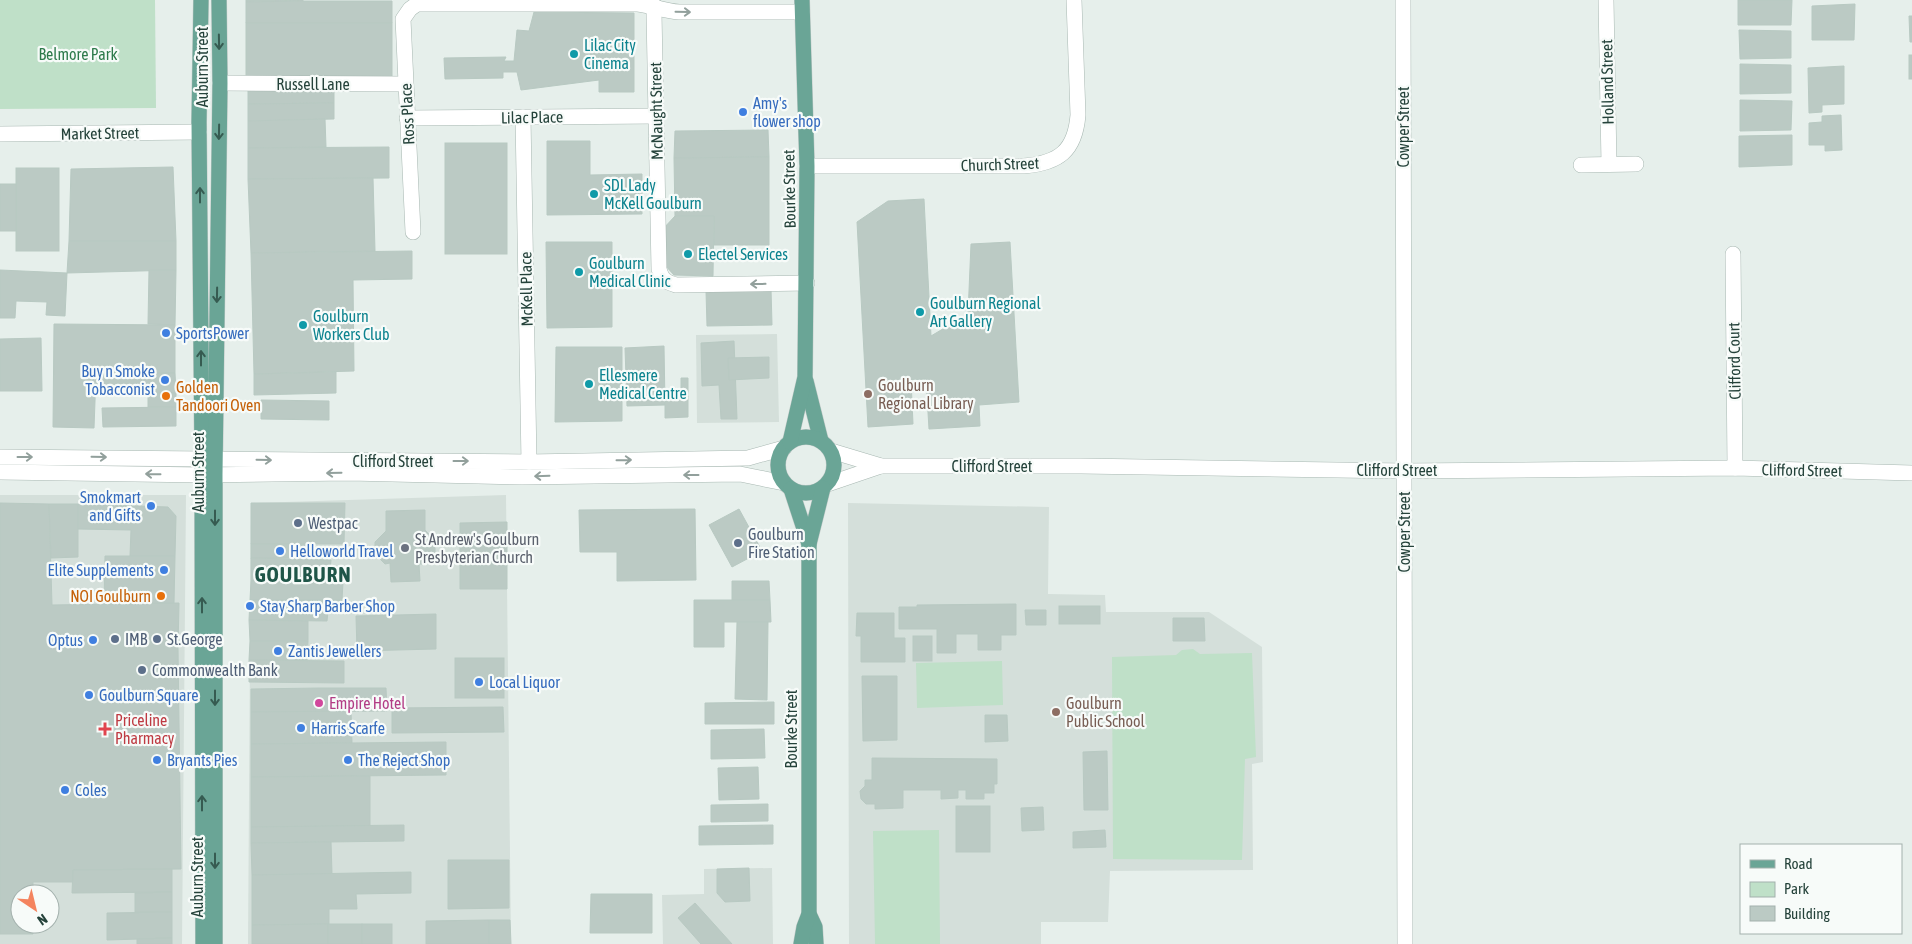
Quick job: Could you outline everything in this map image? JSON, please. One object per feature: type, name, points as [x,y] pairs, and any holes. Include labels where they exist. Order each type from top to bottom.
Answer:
[{"type":"main road","name":"Auburn Street","points":[[201,0],[199,132],[208,467],[215,944]]},
{"type":"main road","name":"Auburn Street","points":[[202,944],[208,467],[220,84],[218,0]]},
{"type":"main road","name":"Bourke Street","points":[[787,445],[806,377],[807,166],[802,6]]},
{"type":"main road","name":"Bourke Street","points":[[806,377],[826,446]]},
{"type":"main road","points":[[805,437],[826,446],[835,465],[833,475],[825,486],[807,493],[799,492],[788,486],[780,474],[778,465],[780,456],[787,445],[805,437]]},
{"type":"main road","name":"Bourke Street","points":[[788,486],[808,544]]},
{"type":"main road","name":"Bourke Street","points":[[802,944],[804,927],[809,914],[808,544],[825,486]]},
{"type":"main road","name":"Bourke Street","points":[[809,914],[815,927],[816,944]]},
{"type":"street","name":"Church Street","points":[[807,166],[1024,166],[1042,164],[1057,157],[1070,146],[1077,130],[1074,0]]},
{"type":"street","name":"Cowper Street","points":[[1403,0],[1405,944]]},
{"type":"street","name":"Holland Street","points":[[1606,0],[1609,164]]},
{"type":"street","points":[[406,4],[638,4],[656,7],[669,12],[802,6]]},
{"type":"street","name":"Ross Place","points":[[406,4],[403,18],[405,84],[413,232]]},
{"type":"street","name":"McNaught Street","points":[[656,7],[654,15],[658,116],[659,268],[661,277],[666,282],[676,285],[807,283]]},
{"type":"street","name":"Russell Lane","points":[[220,84],[405,84]]},
{"type":"street","name":"Lilac Place","points":[[407,118],[658,116]]},
{"type":"street","name":"McKell Place","points":[[523,117],[524,467]]},
{"type":"street","name":"Market Street","points":[[0,134],[199,132]]},
{"type":"street","points":[[1581,164],[1636,164]]},
{"type":"street","name":"Clifford Court","points":[[1733,254],[1735,468]]},
{"type":"street","name":"Clifford Street","points":[[563,468],[748,458],[787,445]]},
{"type":"street","name":"Clifford Street","points":[[826,446],[881,466]]},
{"type":"street","name":"Clifford Street","points":[[0,457],[208,467]]},
{"type":"street","name":"Clifford Street","points":[[825,486],[881,466],[1081,466],[1404,471],[1735,468],[1912,473]]},
{"type":"street","name":"Clifford Street","points":[[0,472],[208,467],[524,467],[740,474],[788,486]]},
{"type":"shaded area","points":[[777,334],[779,422],[697,423],[696,335]]},
{"type":"shaded area","name":"Goulburn Square","points":[[0,495],[186,495],[182,944],[0,944]]},
{"type":"shaded area","points":[[506,495],[511,944],[248,944],[251,503]]},
{"type":"shaded area","name":"Goulburn Public School","points":[[848,503],[1049,507],[1048,594],[1105,595],[1106,612],[1209,612],[1262,647],[1263,762],[1252,764],[1253,870],[1110,871],[1108,922],[1041,922],[1041,944],[849,944]]},
{"type":"shaded area","points":[[772,868],[773,944],[663,944],[662,895],[704,894],[704,869]]},
{"type":"green space","name":"Belmore Park","points":[[0,0],[155,0],[156,108],[0,109]]},
{"type":"green space","points":[[1193,649],[1200,654],[1252,653],[1256,757],[1245,759],[1242,860],[1113,859],[1112,657],[1176,655],[1182,650]]},
{"type":"green space","points":[[1002,661],[1003,705],[917,708],[916,663]]},
{"type":"green space","points":[[939,830],[940,944],[875,944],[873,831]]},
{"type":"building","points":[[246,0],[303,0],[303,1],[246,2]]},
{"type":"building","points":[[1738,0],[1792,0],[1791,25],[1738,25]]},
{"type":"building","points":[[392,1],[392,23],[246,23],[246,2]]},
{"type":"building","points":[[1855,4],[1854,40],[1812,40],[1812,6]]},
{"type":"building","name":"Lilac City Cinema","points":[[534,12],[634,13],[634,92],[599,92],[599,80],[521,90],[517,72],[503,72],[503,78],[445,79],[444,58],[506,57],[504,61],[514,61],[517,30],[529,31]]},
{"type":"building","points":[[1909,16],[1912,16],[1912,42],[1910,42]]},
{"type":"building","points":[[246,23],[392,23],[392,77],[246,77]]},
{"type":"building","points":[[1739,30],[1791,31],[1791,58],[1740,59]]},
{"type":"building","points":[[1909,55],[1912,55],[1912,79],[1909,79]]},
{"type":"building","points":[[1740,64],[1791,65],[1791,93],[1740,94]]},
{"type":"building","points":[[1844,66],[1844,104],[1822,105],[1822,112],[1809,113],[1808,68]]},
{"type":"building","points":[[334,89],[334,103],[248,104],[248,90]]},
{"type":"building","points":[[1740,100],[1792,101],[1791,130],[1740,131]]},
{"type":"building","points":[[334,103],[334,119],[248,121],[248,104]]},
{"type":"building","points":[[1841,115],[1842,150],[1825,151],[1825,145],[1809,145],[1809,123],[1822,122],[1822,116]]},
{"type":"building","points":[[325,119],[326,147],[248,148],[248,121]]},
{"type":"building","points":[[768,130],[769,157],[674,158],[675,131]]},
{"type":"building","points":[[1792,135],[1792,165],[1739,167],[1739,136]]},
{"type":"building","name":"SDL Lady McKell Goulburn","points":[[547,141],[590,141],[590,175],[642,174],[642,214],[547,215]]},
{"type":"building","points":[[445,143],[507,143],[507,254],[445,254]]},
{"type":"building","points":[[389,147],[389,178],[248,179],[248,148]]},
{"type":"building","points":[[769,157],[769,245],[714,245],[714,216],[675,216],[674,158]]},
{"type":"building","points":[[173,167],[176,241],[69,241],[71,169]]},
{"type":"building","points":[[16,168],[59,168],[59,251],[16,251]]},
{"type":"building","points":[[373,178],[375,251],[251,253],[248,179]]},
{"type":"building","points":[[0,184],[16,184],[16,231],[0,231]]},
{"type":"building","points":[[924,199],[931,336],[968,314],[971,244],[1010,242],[1019,402],[979,405],[980,426],[929,429],[926,379],[911,380],[913,424],[868,427],[857,222],[888,201]]},
{"type":"building","name":"Electel Services","points":[[675,216],[714,216],[713,276],[674,275],[663,263],[663,229]]},
{"type":"building","points":[[69,241],[176,241],[176,270],[67,273]]},
{"type":"building","name":"Goulburn Medical Clinic","points":[[546,242],[612,242],[612,327],[547,328]]},
{"type":"building","name":"Goulburn Workers Club","points":[[412,251],[412,279],[353,280],[354,371],[254,374],[251,253]]},
{"type":"building","points":[[0,270],[67,273],[65,316],[46,315],[47,302],[16,301],[15,318],[0,318]]},
{"type":"building","points":[[149,270],[176,270],[175,325],[148,324]]},
{"type":"building","points":[[771,289],[772,325],[707,326],[706,291]]},
{"type":"building","points":[[54,324],[175,325],[175,373],[96,374],[94,428],[53,427]]},
{"type":"building","points":[[41,338],[42,391],[0,391],[0,339]]},
{"type":"building","points":[[734,341],[737,419],[721,419],[719,385],[702,386],[701,343]]},
{"type":"building","points":[[664,346],[665,405],[627,406],[625,348]]},
{"type":"building","name":"Ellesmere Medical Centre","points":[[556,347],[622,347],[622,421],[555,422]]},
{"type":"building","points":[[769,357],[769,378],[729,380],[728,358]]},
{"type":"building","points":[[336,372],[336,393],[254,395],[254,374]]},
{"type":"building","points":[[175,373],[176,393],[96,394],[96,374]]},
{"type":"building","points":[[681,378],[688,378],[688,417],[665,418],[665,395],[681,395]]},
{"type":"building","points":[[148,393],[176,393],[176,407],[148,407]]},
{"type":"building","points":[[261,400],[329,401],[329,420],[261,419]]},
{"type":"building","points":[[176,407],[176,426],[103,427],[102,408]]},
{"type":"building","name":"Goulburn Square","points":[[0,503],[49,504],[52,605],[179,603],[181,869],[73,870],[73,882],[10,884],[10,934],[0,934]]},
{"type":"building","name":"Westpac","points":[[251,503],[345,503],[344,544],[251,544]]},
{"type":"building","points":[[49,504],[78,504],[78,557],[51,558]]},
{"type":"building","points":[[78,504],[168,507],[176,516],[175,556],[130,556],[131,530],[78,529]]},
{"type":"building","points":[[695,509],[696,580],[617,581],[617,552],[580,552],[579,510]]},
{"type":"building","points":[[739,509],[762,551],[732,567],[709,525]]},
{"type":"building","name":"St Andrew's Goulburn Presbyterian Church","points":[[425,510],[425,530],[435,541],[435,554],[426,564],[419,564],[420,581],[391,582],[390,563],[385,564],[375,554],[375,542],[386,531],[386,511]]},
{"type":"building","points":[[507,522],[507,589],[460,589],[460,523]]},
{"type":"building","name":"Helloworld Travel","points":[[251,544],[309,544],[309,558],[251,558]]},
{"type":"building","points":[[105,556],[175,556],[174,603],[104,604]]},
{"type":"building","points":[[251,558],[331,560],[330,570],[251,569]]},
{"type":"building","points":[[251,569],[315,570],[314,581],[251,581]]},
{"type":"building","points":[[251,581],[343,582],[342,600],[250,600]]},
{"type":"building","points":[[732,581],[769,581],[770,600],[732,600]]},
{"type":"building","points":[[250,600],[342,600],[343,611],[328,611],[327,621],[249,620]]},
{"type":"building","points":[[694,600],[770,600],[771,622],[724,622],[724,647],[694,647]]},
{"type":"building","points":[[1016,604],[1016,635],[1001,635],[1001,650],[978,650],[978,634],[956,634],[956,653],[937,653],[937,629],[899,629],[899,607],[917,607],[917,605]]},
{"type":"building","points":[[1059,606],[1100,606],[1100,624],[1059,624]]},
{"type":"building","points":[[1025,610],[1046,610],[1046,625],[1026,625]]},
{"type":"building","points":[[857,613],[894,613],[894,638],[905,638],[905,662],[861,662],[861,636],[856,636]]},
{"type":"building","points":[[436,614],[436,649],[357,651],[356,616]]},
{"type":"building","points":[[1173,618],[1204,618],[1205,641],[1173,641]]},
{"type":"building","points":[[249,620],[308,621],[308,641],[250,641]]},
{"type":"building","points":[[737,622],[768,622],[767,700],[735,699]]},
{"type":"building","points":[[913,636],[932,636],[932,661],[913,661]]},
{"type":"building","name":"Zantis Jewellers","points":[[250,641],[308,641],[307,660],[249,660]]},
{"type":"building","name":"Local Liquor","points":[[455,658],[504,658],[504,698],[455,698]]},
{"type":"building","points":[[249,660],[344,661],[344,683],[249,682]]},
{"type":"building","points":[[862,676],[897,676],[897,740],[863,741]]},
{"type":"building","name":"Empire Hotel","points":[[386,688],[387,711],[251,712],[251,689]]},
{"type":"building","points":[[774,702],[774,724],[705,724],[705,703]]},
{"type":"building","points":[[503,707],[504,732],[392,733],[392,708]]},
{"type":"building","name":"Harris Scarfe","points":[[351,711],[352,743],[251,744],[251,712]]},
{"type":"building","points":[[985,715],[1007,715],[1008,741],[985,742]]},
{"type":"building","points":[[764,729],[765,758],[711,759],[711,730]]},
{"type":"building","name":"The Reject Shop","points":[[446,742],[446,775],[251,777],[251,744]]},
{"type":"building","points":[[1107,751],[1108,810],[1084,810],[1083,752]]},
{"type":"building","points":[[872,758],[997,759],[997,784],[994,784],[994,793],[984,793],[984,799],[966,799],[966,790],[958,790],[958,798],[941,799],[941,790],[903,790],[903,808],[875,809],[875,804],[866,804],[861,799],[860,791],[865,786],[865,780],[872,780]]},
{"type":"building","points":[[758,767],[759,799],[719,800],[718,768]]},
{"type":"building","points":[[370,776],[370,826],[251,827],[251,777]]},
{"type":"building","points":[[768,804],[768,821],[711,822],[711,805]]},
{"type":"building","points":[[956,806],[990,806],[990,852],[956,852]]},
{"type":"building","points":[[1043,807],[1044,830],[1022,831],[1021,808]]},
{"type":"building","points":[[404,825],[404,841],[251,843],[251,827]]},
{"type":"building","points":[[773,825],[773,844],[699,845],[699,826]]},
{"type":"building","points":[[1105,830],[1106,847],[1073,848],[1073,832]]},
{"type":"building","points":[[331,842],[332,874],[252,875],[251,843]]},
{"type":"building","points":[[448,860],[509,860],[509,908],[448,909]]},
{"type":"building","points":[[749,868],[750,901],[725,902],[717,893],[717,869]]},
{"type":"building","points":[[172,869],[172,892],[72,893],[73,870]]},
{"type":"building","points":[[411,872],[411,893],[356,894],[357,909],[329,909],[329,924],[252,925],[252,875]]},
{"type":"building","points":[[172,892],[172,912],[135,912],[135,893]]},
{"type":"building","points":[[591,894],[652,894],[652,933],[590,933]]},
{"type":"building","points":[[695,903],[732,944],[701,944],[678,918]]},
{"type":"building","points":[[172,912],[172,938],[107,940],[107,913]]},
{"type":"building","points":[[489,920],[489,944],[426,944],[426,921]]},
{"type":"building","points":[[489,920],[510,920],[511,944],[489,944]]},
{"type":"building","points":[[328,924],[328,944],[252,944],[252,925]]},
{"type":"building","points":[[328,924],[362,924],[362,944],[328,944]]},
{"type":"building","points":[[362,924],[392,924],[392,944],[362,944]]},
{"type":"building","points":[[172,938],[172,944],[137,944],[137,939]]},
{"type":"place","name":"Lilac City Cinema","points":[[574,54]]},
{"type":"place","name":"Amy's flower shop","points":[[743,112]]},
{"type":"place","name":"SDL Lady McKell Goulburn","points":[[594,194]]},
{"type":"place","name":"Electel Services","points":[[688,254]]},
{"type":"place","name":"Goulburn Medical Clinic","points":[[579,272]]},
{"type":"place","name":"Goulburn Regional Art Gallery","points":[[920,312]]},
{"type":"place","name":"Goulburn Workers Club","points":[[303,325]]},
{"type":"place","name":"SportsPower","points":[[166,333]]},
{"type":"place","name":"Buy n Smoke Tobacconist","points":[[165,380]]},
{"type":"place","name":"Ellesmere Medical Centre","points":[[589,384]]},
{"type":"place","name":"Goulburn Regional Library","points":[[868,394]]},
{"type":"place","name":"Golden Tandoori Oven","points":[[166,396]]},
{"type":"place","name":"Smokmart and Gifts","points":[[151,506]]},
{"type":"place","name":"Westpac","points":[[298,523]]},
{"type":"place","name":"Goulburn Fire Station","points":[[738,543]]},
{"type":"place","name":"St Andrew's Goulburn Presbyterian Church","points":[[405,548]]},
{"type":"place","name":"Helloworld Travel","points":[[280,551]]},
{"type":"place","name":"Elite Supplements","points":[[164,570]]},
{"type":"place","name":"NOI Goulburn","points":[[161,596]]},
{"type":"place","name":"Stay Sharp Barber Shop","points":[[250,606]]},
{"type":"place","name":"IMB","points":[[115,639]]},
{"type":"place","name":"St.George","points":[[157,639]]},
{"type":"place","name":"Optus","points":[[93,640]]},
{"type":"place","name":"Zantis Jewellers","points":[[278,651]]},
{"type":"place","name":"Commonwealth Bank","points":[[142,670]]},
{"type":"place","name":"Local Liquor","points":[[479,682]]},
{"type":"place","name":"Goulburn Square","points":[[89,695]]},
{"type":"place","name":"Empire Hotel","points":[[319,703]]},
{"type":"place","name":"Goulburn Public School","points":[[1056,712]]},
{"type":"place","name":"Harris Scarfe","points":[[301,728]]},
{"type":"place","name":"Priceline Pharmacy","points":[[105,729]]},
{"type":"place","name":"Bryants Pies","points":[[157,760]]},
{"type":"place","name":"The Reject Shop","points":[[348,760]]},
{"type":"place","name":"Coles","points":[[65,790]]},
{"type":"district","name":"GOULBURN","points":[[303,575]]}]
